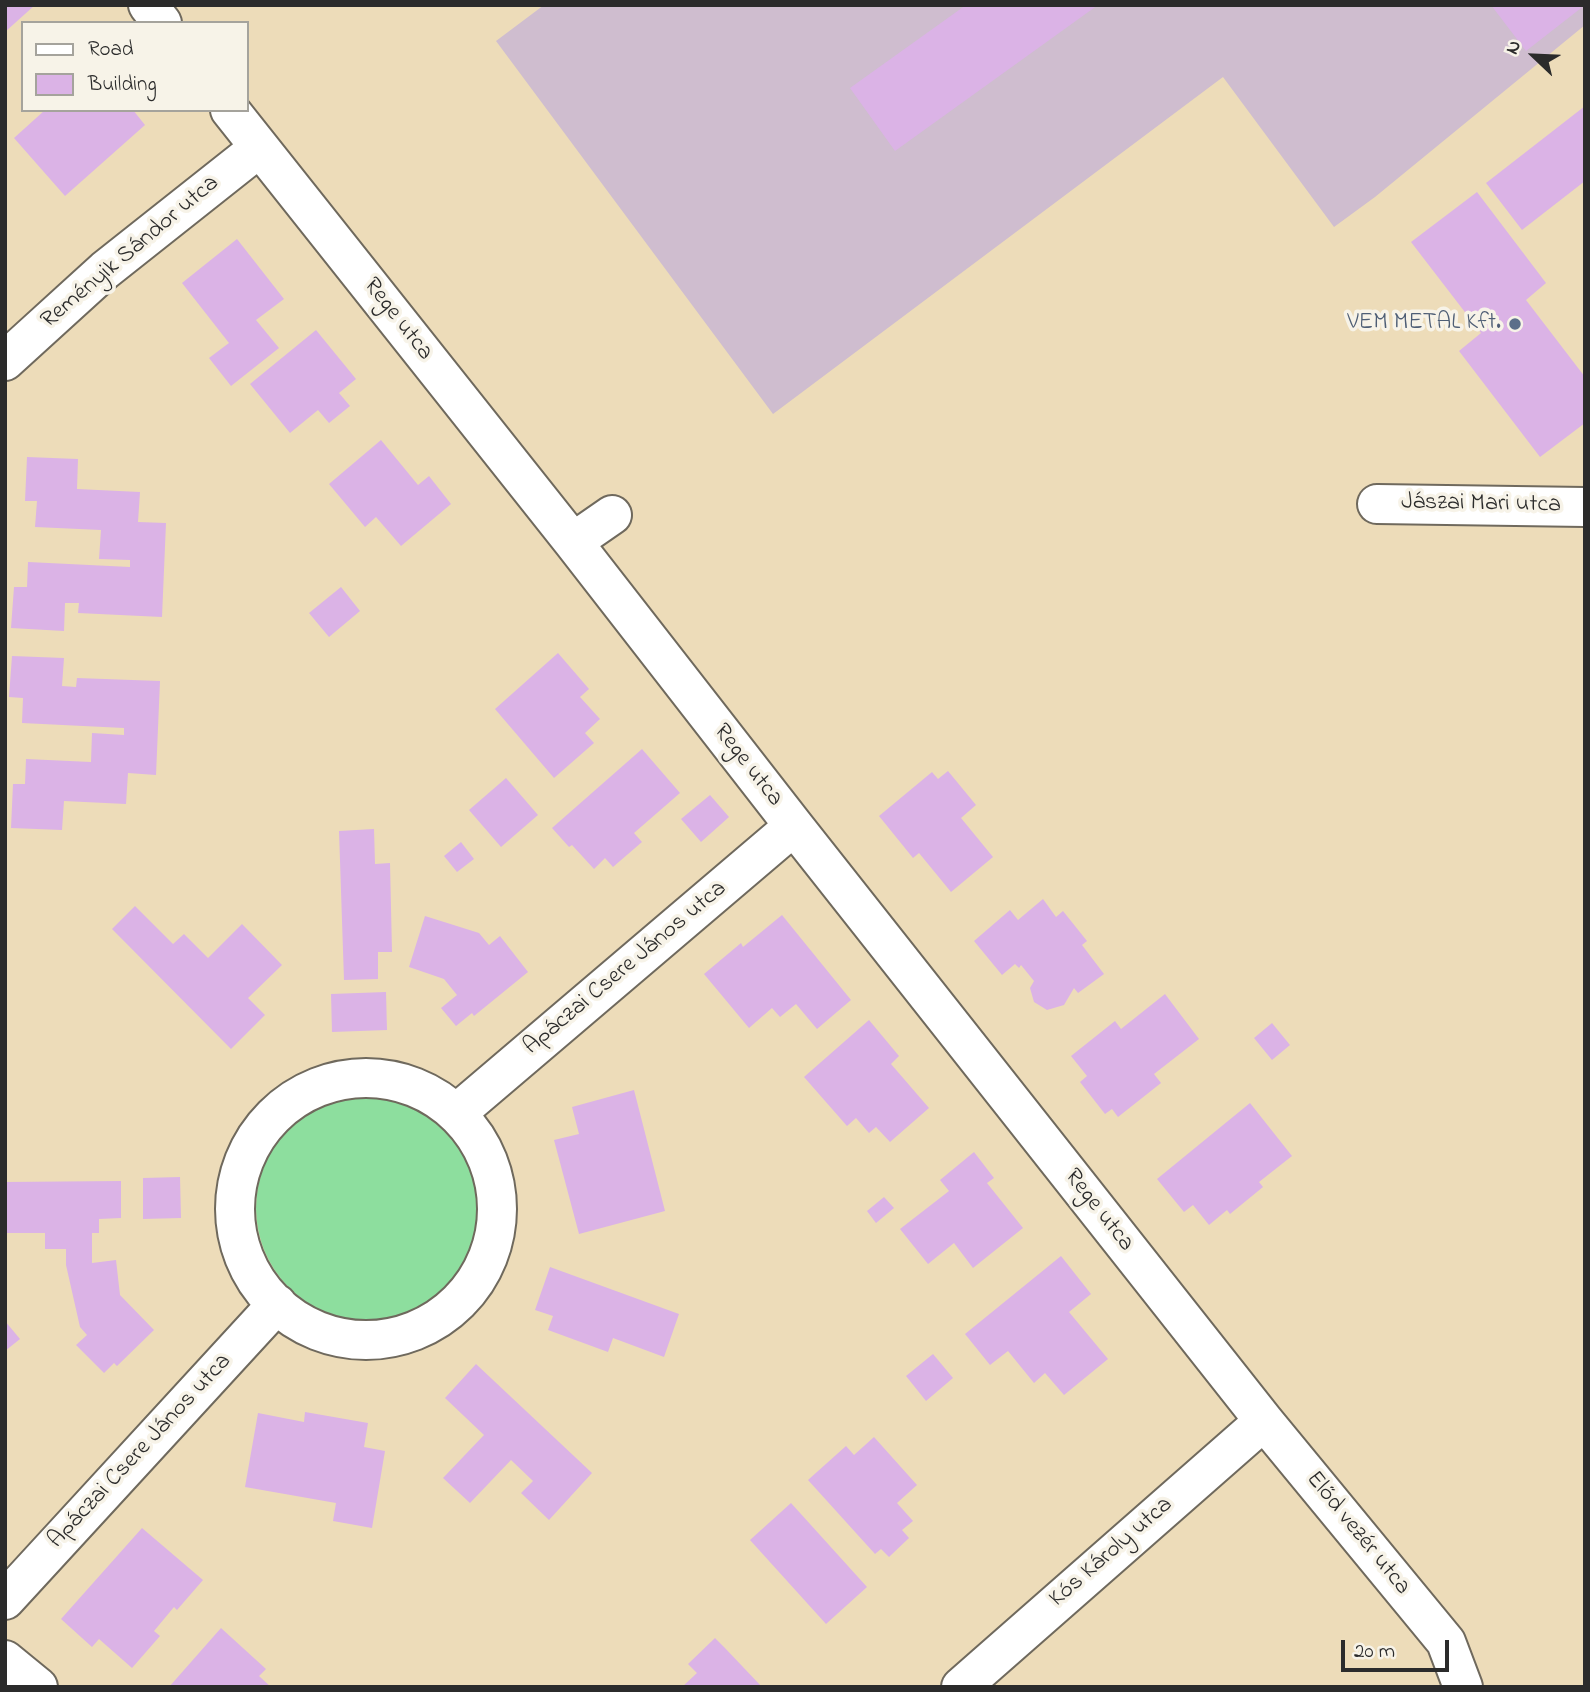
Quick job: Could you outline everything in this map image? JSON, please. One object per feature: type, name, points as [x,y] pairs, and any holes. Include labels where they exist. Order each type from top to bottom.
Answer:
[{"type":"street","points":[[149,5],[161,21]]},
{"type":"street","name":"Rege utca","points":[[232,112],[1264,1421]]},
{"type":"street","name":"Reményik Sándor utca","points":[[5,361],[105,270],[259,148]]},
{"type":"street","name":"Jászai Mari utca","points":[[1377,504],[1585,507]]},
{"type":"street","points":[[573,542],[612,515]]},
{"type":"street","name":"Apáczai Csere János utca","points":[[458,1112],[794,826]]},
{"type":"street","points":[[377,1077],[420,1087],[458,1112],[485,1150],[498,1195],[495,1242],[474,1285],[441,1319],[397,1338],[350,1340],[305,1327],[277,1304],[268,1298],[244,1260],[234,1216],[240,1171],[260,1131],[292,1100],[332,1081],[377,1077]]},
{"type":"street","name":"Apáczai Csere János utca","points":[[5,1600],[277,1304]]},
{"type":"street","name":"Kós Károly utca","points":[[961,1687],[1264,1421]]},
{"type":"street","name":"Előd vezér utca","points":[[1264,1421],[1446,1642],[1463,1687]]},
{"type":"street","points":[[5,1660],[38,1687]]},
{"type":"shaded area","points":[[544,5],[1585,5],[1585,25],[1375,197],[1334,227],[1223,77],[773,414],[496,41]]},
{"type":"green space","points":[[358,1095],[380,1095],[422,1108],[441,1120],[457,1136],[474,1165],[482,1208],[474,1251],[457,1280],[441,1296],[412,1313],[380,1321],[358,1321],[316,1308],[297,1296],[281,1280],[264,1251],[256,1219],[256,1197],[269,1155],[281,1136],[297,1120],[326,1103]]},
{"type":"building","points":[[5,5],[35,5],[5,32]]},
{"type":"building","points":[[966,5],[1098,5],[895,151],[850,88]]},
{"type":"building","points":[[1491,5],[1585,5],[1526,51]]},
{"type":"building","points":[[1585,106],[1585,181],[1522,230],[1486,183]]},
{"type":"building","points":[[43,112],[135,112],[145,125],[65,196],[14,138]]},
{"type":"building","points":[[1477,192],[1546,283],[1526,300],[1585,377],[1585,423],[1540,457],[1459,351],[1481,333],[1411,242]]},
{"type":"building","points":[[237,239],[284,299],[256,320],[279,348],[231,386],[209,358],[229,343],[182,283]]},
{"type":"building","points":[[316,330],[356,379],[339,393],[350,406],[329,423],[318,410],[290,433],[250,384]]},
{"type":"building","points":[[381,440],[418,485],[429,476],[451,504],[401,546],[376,517],[365,527],[329,484]]},
{"type":"building","points":[[27,457],[78,459],[77,489],[140,492],[138,522],[166,523],[162,617],[78,613],[79,603],[65,603],[64,631],[11,628],[14,587],[27,587],[28,562],[130,567],[130,560],[99,559],[101,530],[35,527],[37,501],[25,501]]},
{"type":"building","points":[[341,587],[360,611],[329,637],[309,613]]},
{"type":"building","points":[[558,653],[589,689],[580,697],[600,719],[585,733],[594,743],[554,778],[495,709]]},
{"type":"building","points":[[12,656],[64,658],[62,686],[76,687],[77,678],[160,681],[156,775],[128,773],[126,804],[64,801],[62,830],[11,828],[13,784],[25,784],[26,759],[91,762],[92,733],[124,735],[124,728],[22,723],[23,698],[9,697]]},
{"type":"building","points":[[642,749],[680,793],[634,833],[642,842],[613,867],[605,858],[594,869],[552,828]]},
{"type":"building","points":[[948,771],[976,805],[961,818],[993,857],[951,892],[919,853],[913,858],[879,816],[932,772],[938,779]]},
{"type":"building","points":[[506,778],[538,815],[501,847],[469,810]]},
{"type":"building","points":[[710,795],[729,817],[701,842],[681,819]]},
{"type":"building","points":[[374,829],[375,864],[390,863],[392,952],[378,952],[378,979],[344,980],[339,831]]},
{"type":"building","points":[[461,842],[474,859],[457,872],[444,856]]},
{"type":"building","points":[[1043,899],[1056,917],[1063,911],[1087,941],[1082,945],[1104,974],[1078,993],[1074,988],[1064,1005],[1047,1010],[1034,1002],[1030,988],[1034,981],[1021,965],[1019,968],[1015,964],[1002,975],[974,941],[1010,910],[1018,920]]},
{"type":"building","points":[[135,906],[173,944],[184,934],[208,958],[242,924],[282,965],[248,998],[265,1015],[231,1049],[112,929]]},
{"type":"building","points":[[782,915],[851,1000],[817,1029],[796,1004],[780,1017],[772,1008],[749,1028],[704,974],[741,943],[743,947]]},
{"type":"building","points":[[425,916],[479,933],[489,945],[500,936],[528,972],[474,1016],[472,1013],[456,1026],[441,1008],[457,995],[444,979],[409,967]]},
{"type":"building","points":[[386,992],[387,1030],[332,1032],[331,994]]},
{"type":"building","points":[[1165,994],[1199,1039],[1154,1074],[1161,1083],[1118,1117],[1112,1109],[1105,1114],[1080,1082],[1087,1076],[1071,1056],[1115,1021],[1121,1029]]},
{"type":"building","points":[[869,1020],[899,1056],[891,1064],[929,1108],[890,1142],[876,1127],[869,1133],[856,1118],[847,1126],[804,1077]]},
{"type":"building","points":[[1272,1023],[1290,1045],[1272,1060],[1254,1038]]},
{"type":"building","points":[[634,1090],[665,1211],[579,1234],[554,1140],[579,1134],[572,1107]]},
{"type":"building","points":[[1250,1103],[1292,1156],[1259,1182],[1263,1187],[1230,1214],[1227,1210],[1209,1225],[1193,1205],[1184,1212],[1157,1179]]},
{"type":"building","points":[[974,1152],[994,1178],[987,1183],[1023,1228],[973,1268],[954,1243],[928,1264],[900,1229],[949,1191],[940,1180]]},
{"type":"building","points":[[180,1177],[181,1218],[143,1219],[143,1178]]},
{"type":"building","points":[[121,1181],[121,1218],[99,1219],[99,1233],[92,1233],[92,1263],[116,1260],[120,1295],[154,1330],[117,1366],[114,1363],[104,1373],[76,1345],[87,1335],[80,1327],[66,1265],[66,1249],[45,1249],[45,1233],[5,1233],[5,1182]]},
{"type":"building","points":[[884,1197],[894,1208],[876,1223],[867,1211]]},
{"type":"building","points":[[1061,1256],[1091,1294],[1069,1312],[1108,1359],[1064,1395],[1045,1373],[1034,1383],[1008,1351],[990,1365],[965,1334]]},
{"type":"building","points":[[550,1267],[679,1314],[664,1357],[613,1338],[608,1352],[548,1330],[553,1316],[535,1310]]},
{"type":"building","points":[[5,1321],[20,1339],[5,1351]]},
{"type":"building","points":[[933,1354],[953,1378],[926,1401],[906,1376]]},
{"type":"building","points":[[476,1364],[592,1473],[549,1520],[521,1493],[533,1481],[511,1460],[470,1503],[443,1478],[484,1435],[445,1398]]},
{"type":"building","points":[[305,1412],[368,1423],[364,1447],[385,1451],[372,1528],[333,1521],[336,1503],[245,1487],[258,1413],[304,1422]]},
{"type":"building","points":[[874,1437],[917,1485],[897,1503],[913,1521],[902,1530],[909,1538],[889,1557],[881,1549],[875,1554],[808,1480],[846,1446],[854,1455]]},
{"type":"building","points":[[791,1503],[867,1587],[826,1624],[750,1540]]},
{"type":"building","points":[[142,1528],[203,1580],[177,1610],[174,1607],[154,1631],[160,1636],[132,1668],[99,1639],[92,1647],[61,1619]]},
{"type":"building","points":[[221,1628],[266,1669],[259,1676],[271,1687],[169,1687]]},
{"type":"building","points":[[715,1638],[762,1687],[682,1687],[697,1673],[688,1664]]},
{"type":"place","name":"VEM METAL Kft.","points":[[1515,324]]}]
